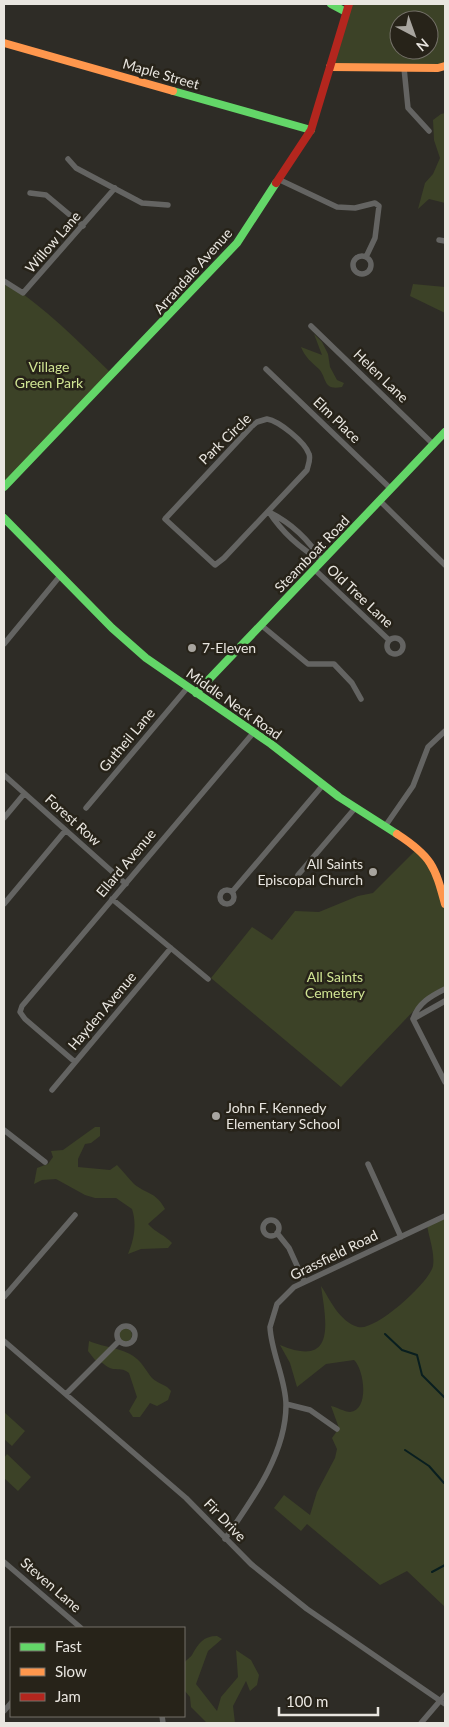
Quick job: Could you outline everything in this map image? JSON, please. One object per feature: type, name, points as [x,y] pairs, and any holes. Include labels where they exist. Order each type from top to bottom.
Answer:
[{"type":"street","points":[[331,4],[346,12]]},
{"type":"street","name":"Arrandale Avenue","points":[[4,487],[227,256],[280,180],[311,130],[349,4]]},
{"type":"street","name":"Maple Street","points":[[4,43],[311,130]]},
{"type":"street","points":[[330,67],[438,68],[445,66]]},
{"type":"street","points":[[404,68],[408,108],[429,131]]},
{"type":"street","points":[[68,159],[76,168],[142,203],[168,206]]},
{"type":"street","points":[[280,180],[337,207],[355,208],[375,204],[379,206],[375,238],[366,257]]},
{"type":"street","name":"Willow Lane","points":[[4,281],[23,293],[115,188]]},
{"type":"street","points":[[30,193],[46,195],[82,226]]},
{"type":"street","name":"Helen Lane","points":[[311,326],[434,444]]},
{"type":"street","name":"Elm Place","points":[[266,369],[391,489]]},
{"type":"street","name":"Park Circle","points":[[267,419],[275,421],[290,433],[306,449],[310,460],[304,475],[269,512],[215,565],[165,519],[251,427],[267,419]]},
{"type":"street","name":"Steamboat Road","points":[[196,693],[434,444],[444,437]]},
{"type":"street","points":[[380,501],[445,565]]},
{"type":"street","points":[[269,512],[278,524],[309,553],[322,561]]},
{"type":"street","name":"Middle Neck Road","points":[[4,518],[132,647],[254,732],[323,785],[386,825],[427,857],[440,880],[445,899]]},
{"type":"street","name":"Old Tree Lane","points":[[314,570],[389,640]]},
{"type":"street","points":[[4,644],[60,576]]},
{"type":"street","points":[[261,625],[308,664],[334,664],[352,683],[361,699]]},
{"type":"street","name":"Gutheil Lane","points":[[86,808],[188,687]]},
{"type":"street","points":[[386,825],[413,786],[428,747],[445,731]]},
{"type":"street","name":"Ellard Avenue","points":[[75,1062],[25,1019],[20,1012],[22,1006],[254,732]]},
{"type":"street","name":"Forest Row","points":[[4,775],[126,884]]},
{"type":"street","points":[[232,892],[323,785]]},
{"type":"street","points":[[4,818],[24,794]]},
{"type":"street","points":[[298,875],[356,807]]},
{"type":"street","points":[[4,904],[66,831]]},
{"type":"street","points":[[112,899],[208,979]]},
{"type":"street","name":"Hayden Avenue","points":[[52,1090],[171,948]]},
{"type":"street","points":[[445,988],[423,1002],[416,1010],[413,1019],[445,1082]]},
{"type":"street","points":[[413,1019],[445,1001]]},
{"type":"street","points":[[4,1130],[45,1162]]},
{"type":"street","points":[[368,1164],[401,1237]]},
{"type":"street","points":[[4,1297],[74,1215]]},
{"type":"street","name":"Grassfield Road","points":[[225,1539],[248,1506],[269,1468],[282,1435],[286,1404],[271,1336],[271,1320],[280,1299],[304,1281],[445,1216]]},
{"type":"street","points":[[278,1233],[289,1248],[304,1281]]},
{"type":"street","name":"Fir Drive","points":[[4,1341],[186,1498],[251,1564],[306,1608],[443,1703]]},
{"type":"street","points":[[66,1394],[119,1341]]},
{"type":"street","points":[[286,1404],[310,1410],[337,1429]]},
{"type":"street","name":"Steven Lane","points":[[4,1562],[78,1627]]},
{"type":"street","points":[[421,1723],[443,1703],[445,1695]]},
{"type":"green space","points":[[349,4],[445,4],[445,66],[330,67]]},
{"type":"green space","points":[[445,113],[445,203],[429,199],[418,209],[425,183],[433,174],[440,158],[434,140],[433,120]]},
{"type":"green space","name":"Village Green Park","points":[[4,281],[47,313],[113,375],[4,487]]},
{"type":"green space","points":[[413,284],[445,287],[445,313],[410,296]]},
{"type":"green space","points":[[314,334],[322,342],[328,354],[330,367],[337,380],[344,383],[342,387],[336,388],[328,385],[322,373],[303,351],[301,347],[322,355]]},
{"type":"green space","name":"All Saints Cemetery","points":[[418,848],[440,885],[445,909],[445,988],[421,1003],[341,1087],[211,978],[252,927],[272,940],[295,911],[319,912],[358,896],[373,893]]},
{"type":"green space","points":[[95,1127],[100,1127],[100,1136],[91,1143],[85,1144],[78,1159],[78,1167],[110,1170],[117,1165],[134,1184],[158,1199],[165,1209],[148,1224],[172,1243],[168,1248],[141,1249],[128,1254],[134,1232],[134,1215],[132,1209],[116,1198],[95,1198],[85,1195],[56,1179],[42,1180],[34,1184],[37,1168],[48,1164],[53,1157],[51,1151],[63,1150]]},
{"type":"green space","points":[[445,1216],[445,1607],[407,1571],[380,1585],[307,1524],[301,1531],[274,1508],[284,1495],[310,1515],[317,1492],[335,1458],[337,1449],[332,1438],[339,1428],[331,1406],[350,1412],[356,1410],[363,1397],[362,1380],[358,1365],[354,1360],[326,1364],[297,1387],[290,1363],[280,1345],[298,1351],[311,1351],[319,1346],[324,1338],[325,1326],[321,1286],[341,1315],[351,1324],[358,1327],[376,1322],[401,1304],[422,1283],[433,1266],[432,1246],[427,1225]]},
{"type":"green space","points":[[122,1328],[128,1328],[132,1335],[128,1342],[122,1342],[118,1338],[118,1332]]},
{"type":"green space","points":[[89,1341],[132,1355],[141,1363],[152,1378],[171,1391],[168,1400],[157,1406],[150,1403],[140,1417],[133,1417],[129,1411],[137,1397],[129,1373],[111,1368],[95,1360],[88,1351]]},
{"type":"green space","points":[[4,1412],[25,1431],[12,1446],[4,1439]]},
{"type":"green space","points":[[7,1454],[31,1477],[18,1491],[4,1478],[4,1458]]},
{"type":"green space","points":[[212,1636],[222,1639],[208,1651],[196,1684],[217,1711],[221,1697],[238,1677],[236,1650],[251,1660],[259,1675],[257,1685],[250,1691],[246,1681],[233,1706],[235,1723],[207,1723],[191,1707],[190,1697],[185,1691],[185,1662],[202,1641]]},
{"type":"waterway","points":[[385,1334],[402,1350],[417,1355],[422,1375],[445,1398]]},
{"type":"waterway","points":[[405,1450],[429,1466],[444,1483]]},
{"type":"waterway","points":[[445,1482],[445,1496]]},
{"type":"waterway","points":[[432,1572],[445,1565]]},
{"type":"traffic: fast","points":[[331,4],[346,12]]},
{"type":"traffic: fast","points":[[173,91],[311,130]]},
{"type":"traffic: fast","points":[[4,487],[237,243],[276,183]]},
{"type":"traffic: fast","points":[[196,693],[445,432]]},
{"type":"traffic: fast","points":[[4,518],[112,628],[146,658],[271,744],[339,797],[397,834]]},
{"type":"traffic: slow","points":[[4,43],[173,91]]},
{"type":"traffic: slow","points":[[330,67],[438,68],[445,66]]},
{"type":"traffic: slow","points":[[397,834],[417,849],[430,863],[438,880],[445,904]]},
{"type":"traffic: jam","points":[[276,183],[311,130],[349,4]]},
{"type":"place","name":"7-Eleven","points":[[192,648]]},
{"type":"place","name":"All Saints Episcopal Church","points":[[373,872]]},
{"type":"place","name":"John F. Kennedy Elementary School","points":[[216,1116]]}]
